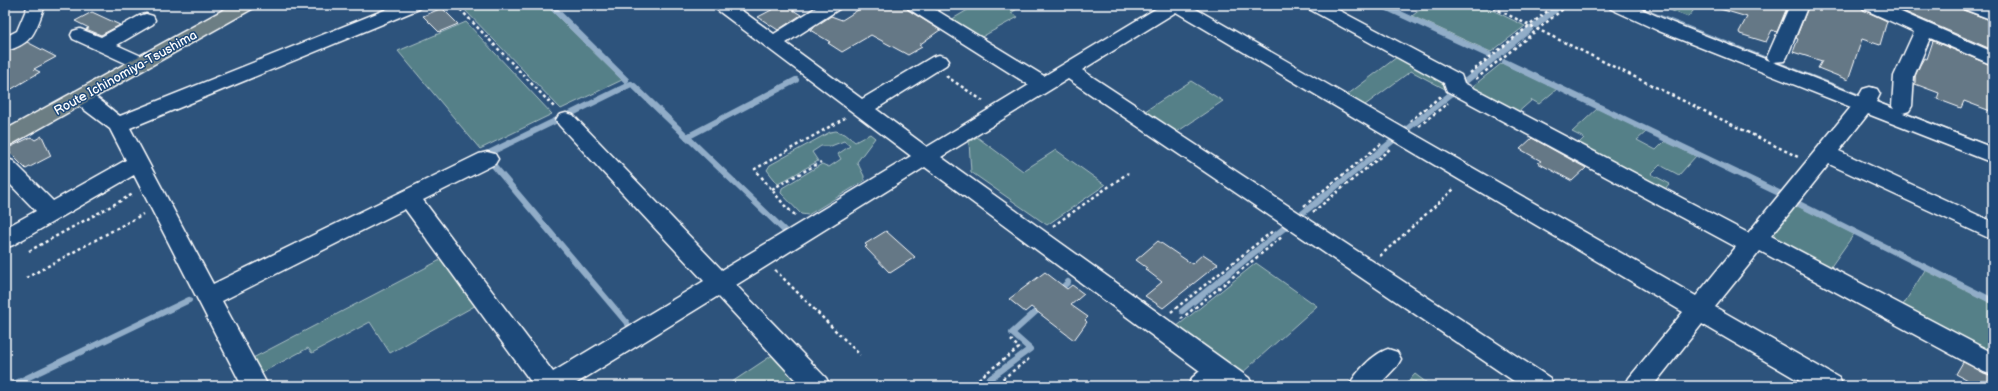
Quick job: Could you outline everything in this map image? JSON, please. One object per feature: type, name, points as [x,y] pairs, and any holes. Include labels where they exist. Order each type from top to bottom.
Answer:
[{"type":"main road","name":"Route Ichinomiya-Tsushima","points":[[5,139],[246,5]]},
{"type":"street","points":[[118,125],[413,5]]},
{"type":"street","points":[[722,5],[926,157],[1160,328],[1209,378],[1240,386]]},
{"type":"street","points":[[773,43],[833,5]]},
{"type":"street","points":[[915,5],[1044,85]]},
{"type":"street","points":[[409,198],[550,386],[1176,5],[1830,386]]},
{"type":"street","points":[[1315,5],[1454,80],[1459,88],[1993,365]]},
{"type":"street","points":[[1617,5],[1666,27],[1867,100],[1902,106],[1993,142]]},
{"type":"street","points":[[1646,5],[1777,57],[1867,100],[1993,156]]},
{"type":"street","points":[[1870,5],[1993,58]]},
{"type":"street","points":[[1970,5],[1993,14]]},
{"type":"street","points":[[1777,57],[1794,7]]},
{"type":"street","points":[[5,45],[25,34],[35,8]]},
{"type":"street","points":[[102,45],[146,20]]},
{"type":"street","points":[[1902,106],[1904,76],[1925,29]]},
{"type":"street","points":[[80,35],[141,63]]},
{"type":"street","points":[[861,109],[935,63]]},
{"type":"street","points":[[1068,70],[1541,386]]},
{"type":"street","points":[[81,97],[118,125],[255,386]]},
{"type":"street","points":[[1638,386],[1700,311],[1867,100]]},
{"type":"street","points":[[566,120],[817,386]]},
{"type":"street","points":[[208,297],[487,159]]},
{"type":"street","points":[[1820,159],[1993,232]]},
{"type":"street","points":[[5,239],[138,163]]},
{"type":"street","points":[[5,166],[17,180],[50,212]]},
{"type":"street","points":[[1362,386],[1388,359]]},
{"type":"path","points":[[456,5],[566,120]]},
{"type":"path","points":[[1488,5],[1820,159]]},
{"type":"path","points":[[1160,328],[1459,88],[1530,25],[1555,5]]},
{"type":"path","points":[[1160,328],[1459,88],[1568,5]]},
{"type":"path","points":[[935,63],[1000,112]]},
{"type":"path","points":[[810,228],[785,206],[755,169],[861,109]]},
{"type":"path","points":[[772,189],[821,162]]},
{"type":"path","points":[[1037,238],[1128,173]]},
{"type":"path","points":[[1355,262],[1377,259],[1469,176]]},
{"type":"path","points":[[29,251],[154,195]]},
{"type":"path","points":[[26,278],[154,195]]},
{"type":"path","points":[[762,257],[860,355]]},
{"type":"path","points":[[969,386],[1019,348],[1011,340]]},
{"type":"path","points":[[994,386],[1030,358]]},
{"type":"green space","points":[[460,5],[546,5],[622,80],[561,109]]},
{"type":"green space","points":[[976,5],[1023,5],[1011,13],[1018,17],[978,39],[949,21]]},
{"type":"green space","points":[[1426,5],[1482,5],[1525,26],[1491,52],[1412,16]]},
{"type":"green space","points":[[1657,5],[1698,5],[1688,17]]},
{"type":"green space","points":[[466,22],[552,114],[480,149],[398,51]]},
{"type":"green space","points":[[1401,54],[1451,84],[1445,89],[1411,71],[1361,108],[1343,98]]},
{"type":"green space","points":[[1502,63],[1557,89],[1539,104],[1532,100],[1515,115],[1468,90]]},
{"type":"green space","points":[[1191,81],[1223,101],[1171,136],[1139,115]]},
{"type":"green space","points":[[1598,108],[1646,132],[1637,140],[1656,150],[1665,141],[1696,156],[1679,175],[1660,165],[1651,174],[1670,184],[1661,194],[1575,147],[1584,138],[1572,132]]},
{"type":"green space","points":[[836,131],[845,134],[855,142],[870,134],[875,138],[857,162],[864,176],[864,181],[808,215],[801,214],[781,193],[782,188],[822,164],[829,167],[841,159],[838,154],[850,146],[844,141],[831,146],[821,146],[812,152],[818,161],[778,184],[767,170],[770,165],[830,132]]},
{"type":"green space","points":[[977,137],[1023,171],[1056,150],[1105,185],[1047,225],[971,172],[969,142]]},
{"type":"green space","points":[[1792,203],[1854,234],[1825,275],[1763,238]]},
{"type":"green space","points":[[446,257],[480,303],[390,353],[370,322],[312,353],[308,348],[259,374],[251,359]]},
{"type":"green space","points":[[1256,263],[1317,306],[1241,374],[1176,327]]},
{"type":"green space","points":[[1925,270],[1993,304],[1993,363],[1898,313]]},
{"type":"green space","points":[[777,352],[803,386],[726,386]]},
{"type":"green space","points":[[1415,374],[1431,386],[1404,386]]},
{"type":"water","points":[[1621,5],[1634,5],[1993,147],[1993,153]]},
{"type":"building","points":[[781,5],[785,5],[801,15],[778,30],[758,17]]},
{"type":"building","points":[[866,5],[903,5],[908,10],[940,30],[919,45],[922,47],[908,55],[871,35],[842,52],[828,43],[830,42],[810,30],[831,16],[842,20]]},
{"type":"building","points":[[1721,5],[1788,5],[1777,32],[1772,30],[1766,42],[1740,34],[1739,32],[1747,17],[1720,9]]},
{"type":"building","points":[[1809,5],[1860,5],[1863,10],[1887,21],[1880,45],[1862,39],[1848,80],[1818,68],[1822,61],[1793,52],[1798,39],[1796,38]]},
{"type":"building","points":[[1889,5],[1960,5],[1963,10],[1993,21],[1993,50]]},
{"type":"building","points":[[442,8],[458,24],[439,32],[423,16]]},
{"type":"building","points":[[92,12],[120,25],[101,35],[86,29],[89,28],[75,21]]},
{"type":"building","points":[[1933,41],[1993,66],[1993,112],[1964,101],[1961,108],[1937,99],[1939,93],[1915,84],[1915,76],[1924,58],[1927,59]]},
{"type":"building","points":[[27,42],[56,57],[34,69],[40,72],[5,93],[5,52],[15,49]]},
{"type":"building","points":[[42,136],[51,156],[26,169],[6,149],[31,137],[35,140]]},
{"type":"building","points":[[1532,138],[1586,168],[1572,181],[1538,163],[1541,161],[1520,149]]},
{"type":"building","points":[[886,231],[915,257],[890,273],[865,247],[867,246],[865,244]]},
{"type":"building","points":[[1158,241],[1192,264],[1203,254],[1218,264],[1163,308],[1145,296],[1162,282],[1136,260]]},
{"type":"building","points":[[1045,272],[1067,289],[1072,285],[1084,294],[1071,305],[1088,317],[1085,320],[1087,322],[1074,340],[1031,307],[1025,312],[1009,299]]},
{"type":"building","points":[[1963,362],[1993,376],[1993,386],[1978,386],[1956,374]]},
{"type":"waterway","points":[[550,5],[626,80]]},
{"type":"waterway","points":[[1381,5],[1489,55]]},
{"type":"waterway","points":[[1536,25],[1561,5]]},
{"type":"waterway","points":[[1461,85],[1530,29]]},
{"type":"waterway","points":[[1505,62],[1781,194]]},
{"type":"waterway","points":[[687,137],[796,80]]},
{"type":"waterway","points":[[568,115],[631,84]]},
{"type":"waterway","points":[[634,86],[687,137]]},
{"type":"waterway","points":[[1407,129],[1455,91]]},
{"type":"waterway","points":[[483,156],[557,120]]},
{"type":"waterway","points":[[687,137],[785,231]]},
{"type":"waterway","points":[[1298,217],[1395,139]]},
{"type":"waterway","points":[[490,161],[627,323]]},
{"type":"waterway","points":[[1795,202],[1993,301]]},
{"type":"waterway","points":[[1182,311],[1288,225]]},
{"type":"waterway","points":[[1058,292],[1068,282]]},
{"type":"waterway","points":[[10,386],[189,300]]},
{"type":"waterway","points":[[980,386],[1030,349],[1012,333],[1042,306]]}]
